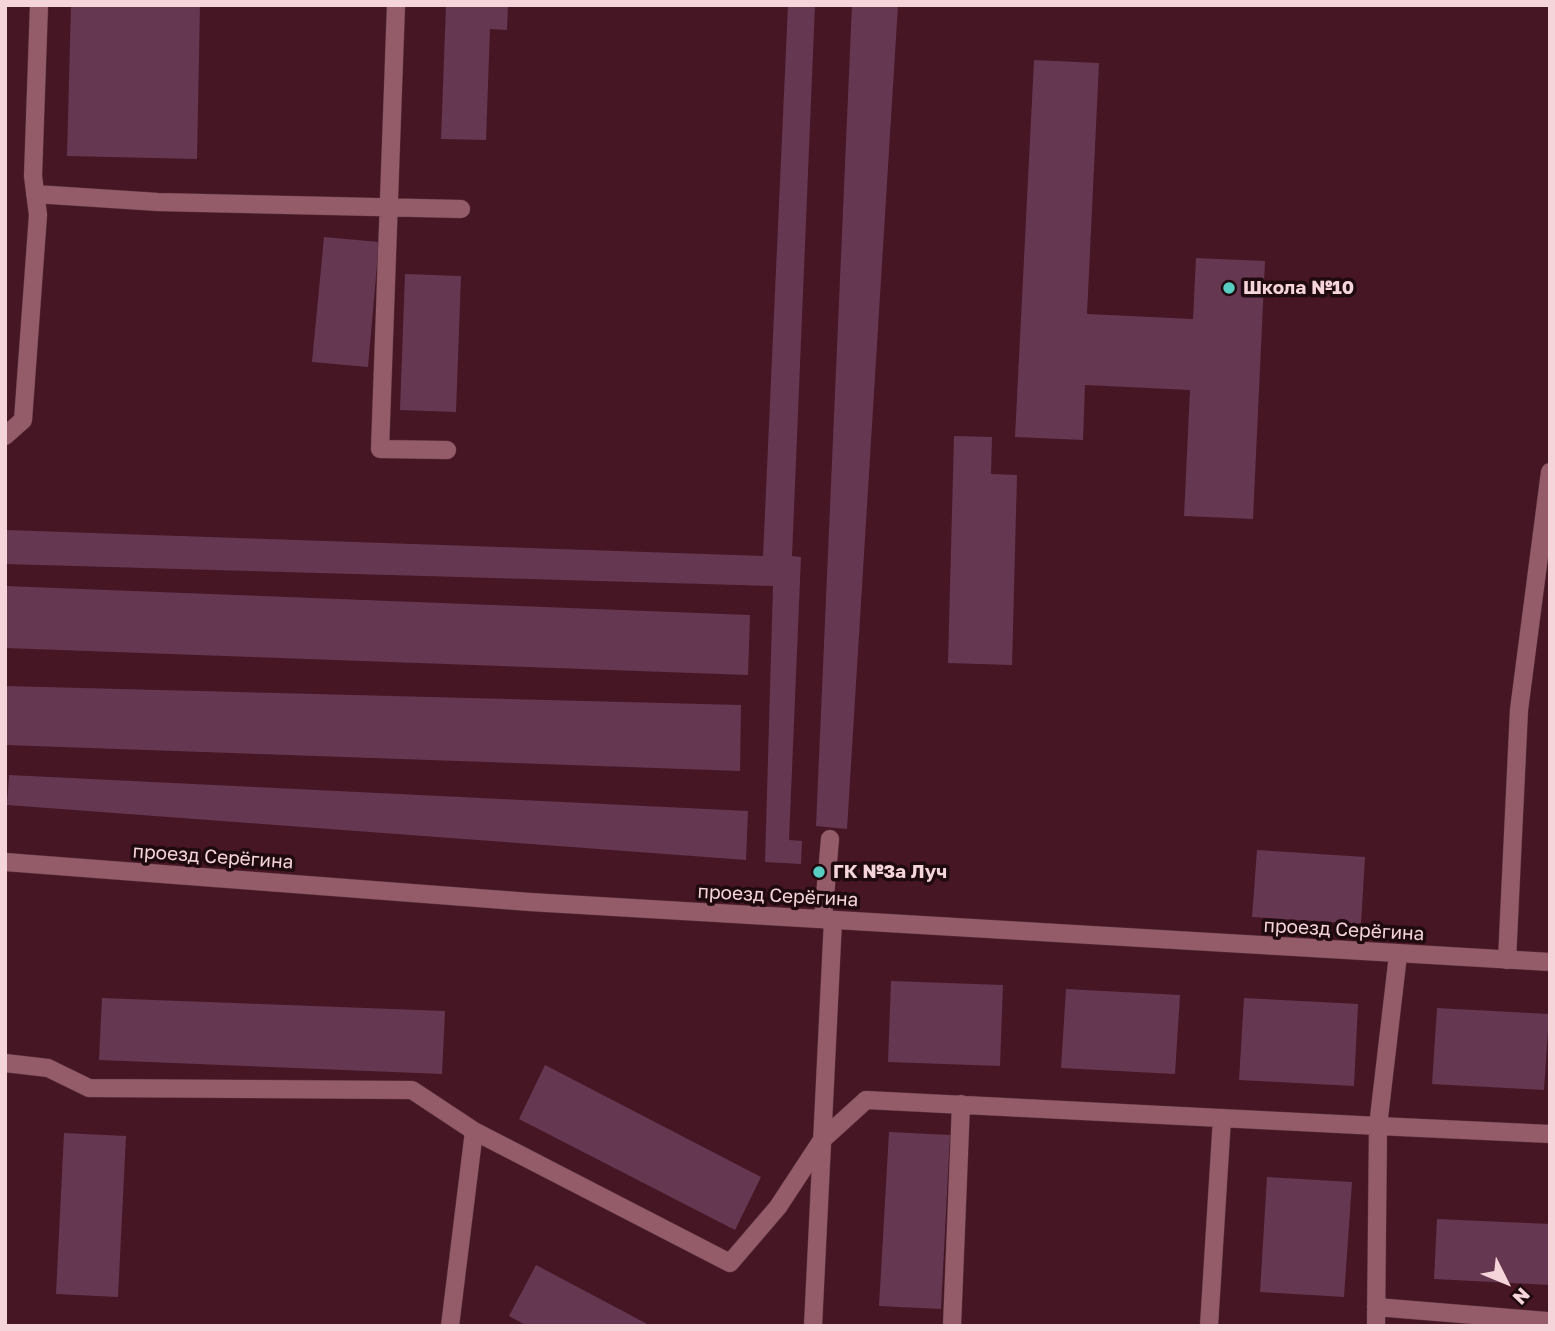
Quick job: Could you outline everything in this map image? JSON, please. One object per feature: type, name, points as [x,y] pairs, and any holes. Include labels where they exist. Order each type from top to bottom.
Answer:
[{"type":"street","points":[[5,436],[23,420],[38,215],[33,176],[39,5]]},
{"type":"street","points":[[396,5],[380,449],[447,450]]},
{"type":"street","points":[[35,194],[158,202],[461,209]]},
{"type":"street","points":[[1507,960],[1518,710],[1550,472]]},
{"type":"street","points":[[813,1326],[822,1140],[830,839]]},
{"type":"street","name":"проезд Серёгина","points":[[5,862],[530,902],[1550,962]]},
{"type":"street","points":[[1376,1326],[1378,1126],[1398,955]]},
{"type":"street","points":[[5,1063],[48,1068],[89,1088],[412,1090],[474,1131],[730,1263],[778,1207],[822,1140],[866,1100],[1550,1134]]},
{"type":"street","points":[[952,1326],[961,1104]]},
{"type":"street","points":[[1209,1326],[1223,1118]]},
{"type":"street","points":[[450,1326],[474,1131]]},
{"type":"street","points":[[1376,1307],[1547,1321]]},
{"type":"building","points":[[71,5],[200,5],[197,159],[67,156]]},
{"type":"building","points":[[446,5],[508,5],[507,30],[490,29],[486,140],[441,139]]},
{"type":"building","points":[[788,5],[815,5],[792,556],[801,557],[789,840],[802,841],[801,864],[765,862],[773,586],[5,564],[5,530],[763,556]]},
{"type":"building","points":[[852,5],[898,5],[847,829],[816,826]]},
{"type":"building","name":"Школа №10","points":[[1034,60],[1099,63],[1087,314],[1193,319],[1196,258],[1265,261],[1253,519],[1184,516],[1190,390],[1085,385],[1083,440],[1015,437]]},
{"type":"building","points":[[324,237],[379,242],[368,367],[312,362]]},
{"type":"building","points":[[405,274],[461,276],[456,412],[400,410]]},
{"type":"building","points":[[954,436],[992,437],[991,474],[1017,475],[1012,665],[948,663]]},
{"type":"building","points":[[5,586],[750,615],[748,675],[5,648]]},
{"type":"building","points":[[5,686],[741,705],[740,771],[5,745]]},
{"type":"building","points":[[9,775],[748,811],[746,860],[7,805]]},
{"type":"building","points":[[1257,850],[1365,857],[1361,924],[1252,917]]},
{"type":"building","points":[[891,981],[1003,985],[1000,1066],[888,1062]]},
{"type":"building","points":[[1066,989],[1180,995],[1175,1074],[1061,1068]]},
{"type":"building","points":[[102,998],[445,1011],[442,1074],[99,1060]]},
{"type":"building","points":[[1244,998],[1358,1004],[1354,1086],[1239,1080]]},
{"type":"building","points":[[1437,1008],[1549,1014],[1544,1090],[1432,1084]]},
{"type":"building","points":[[545,1065],[761,1177],[735,1230],[519,1119]]},
{"type":"building","points":[[889,1132],[950,1135],[941,1309],[879,1306]]},
{"type":"building","points":[[64,1133],[126,1136],[118,1297],[56,1294]]},
{"type":"building","points":[[1267,1177],[1352,1182],[1344,1297],[1260,1292]]},
{"type":"building","points":[[1437,1219],[1550,1224],[1550,1285],[1434,1279]]},
{"type":"building","points":[[536,1265],[651,1326],[527,1326],[509,1316]]},
{"type":"place","name":"Школа №10","points":[[1229,288]]},
{"type":"place","name":"ГК №3а Луч","points":[[819,872]]}]
